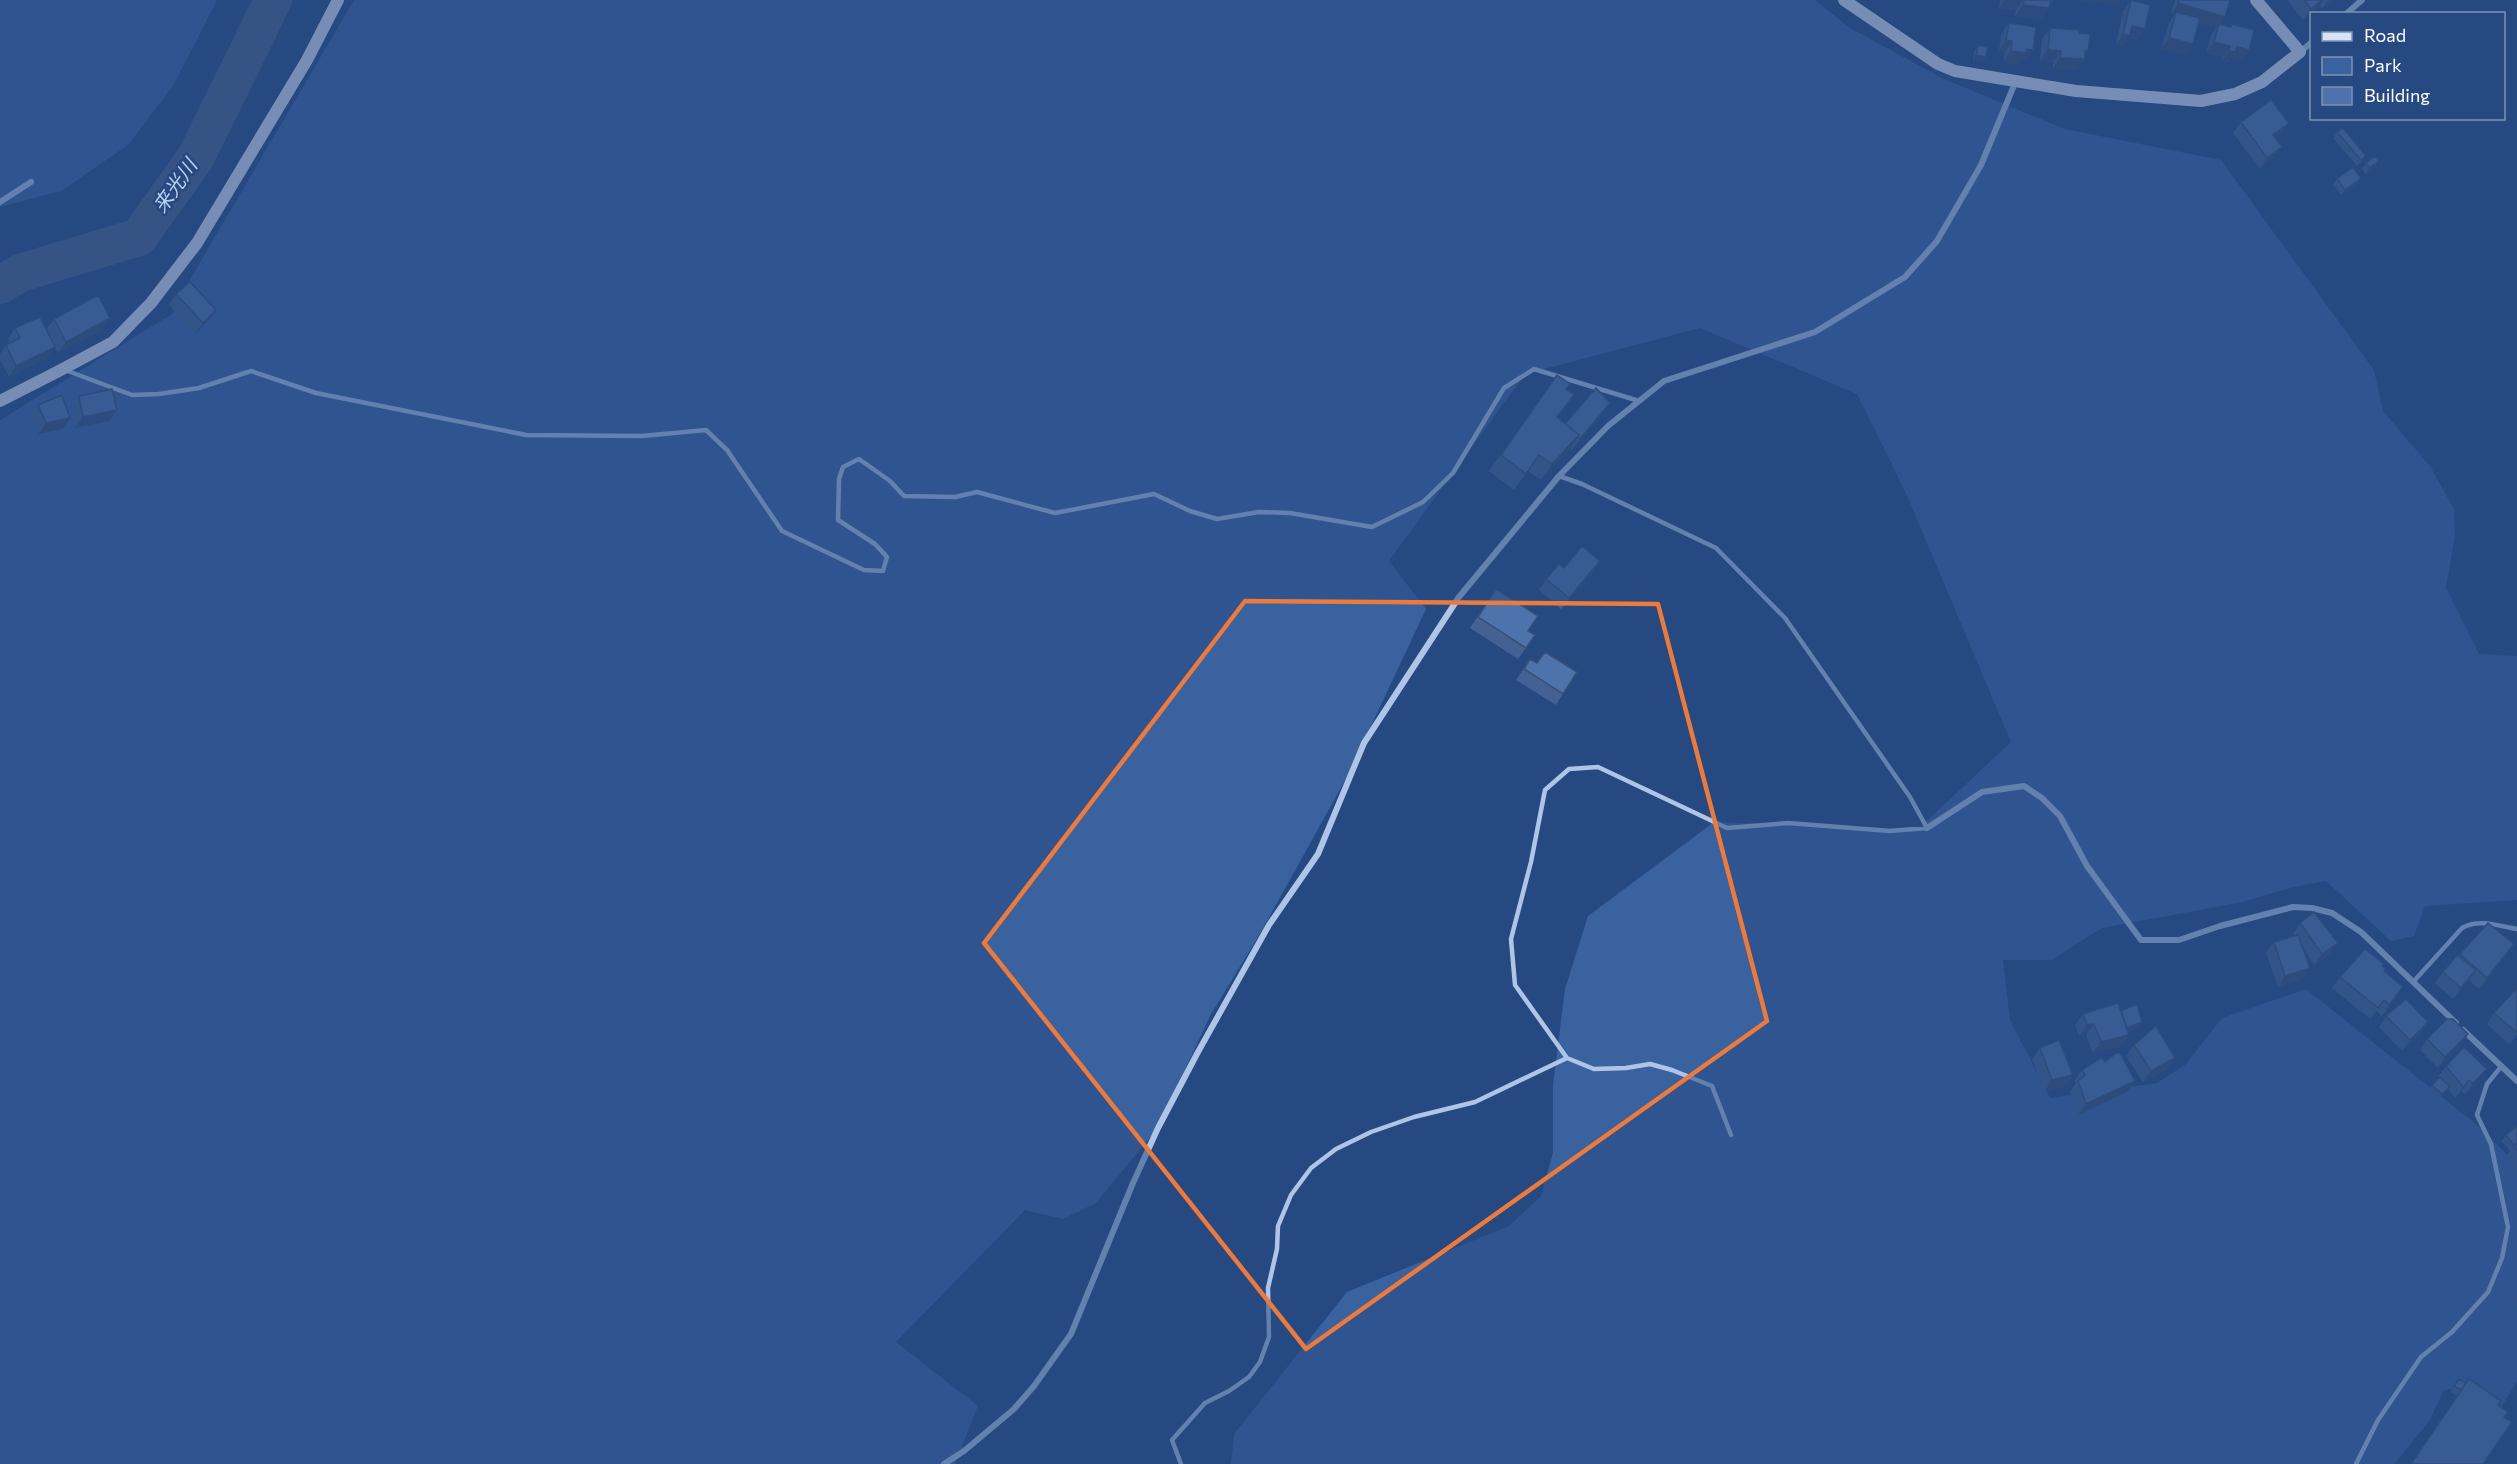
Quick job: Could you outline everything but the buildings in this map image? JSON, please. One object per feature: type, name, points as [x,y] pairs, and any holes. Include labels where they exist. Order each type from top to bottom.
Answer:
[{"type":"street","points":[[0,400],[63,370],[113,342],[151,303],[197,243],[307,60],[338,0]]},
{"type":"street","points":[[1844,0],[1938,64],[1955,71],[2076,91],[2201,101],[2235,94],[2262,82],[2310,44]]},
{"type":"street","points":[[2256,0],[2300,52]]},
{"type":"street","points":[[2348,12],[2362,0]]},
{"type":"street","points":[[944,1464],[964,1451],[1014,1409],[1034,1386],[1071,1334],[1158,1128],[1198,1052],[1269,925],[1318,854],[1364,743],[1460,597],[1559,476],[1608,426],[1664,381],[1815,332],[1905,277],[1937,241],[1982,165],[2015,82]]},
{"type":"street","points":[[0,202],[31,182]]},
{"type":"street","points":[[1927,828],[1982,792],[2024,786],[2042,798],[2060,816],[2087,867],[2141,940],[2179,940],[2220,926],[2293,907],[2312,908],[2332,913],[2361,932],[2414,981],[2500,1068],[2517,1081]]},
{"type":"lane","points":[[63,370],[132,395],[159,394],[199,388],[250,370],[316,393],[526,435],[642,436],[706,430],[727,450],[782,531],[864,570],[883,571],[887,557],[875,544],[838,520],[839,479],[843,467],[859,459],[890,481],[904,496],[955,497],[977,492],[1055,513],[1154,494],[1190,511],[1217,519],[1259,512],[1290,513],[1372,527],[1423,502],[1454,473],[1504,388],[1534,369],[1639,401]]},
{"type":"lane","points":[[1559,476],[1582,484],[1716,548],[1785,618],[1910,797],[1927,828],[1890,831],[1788,823],[1727,828],[1598,767],[1569,769],[1545,790],[1531,862],[1511,939],[1515,985],[1567,1058],[1593,1069],[1626,1068],[1650,1064],[1712,1086],[1731,1135]]},
{"type":"lane","points":[[2414,981],[2468,924],[2479,922],[2517,929]]},
{"type":"lane","points":[[1180,1464],[1172,1440],[1191,1422],[1205,1403],[1250,1377],[1260,1362],[1269,1337],[1268,1288],[1277,1250],[1278,1226],[1291,1195],[1311,1168],[1336,1149],[1371,1132],[1414,1117],[1475,1102],[1567,1058]]},
{"type":"lane","points":[[2356,1464],[2378,1420],[2421,1357],[2452,1332],[2488,1292],[2502,1258],[2508,1227],[2491,1144],[2477,1115],[2487,1084],[2500,1068]]},
{"type":"highlighted area","points":[[1245,601],[1658,604],[1767,1021],[1306,1349],[984,943]]},
{"type":"green space","points":[[0,0],[217,0],[173,86],[128,145],[61,191],[0,207]]},
{"type":"green space","points":[[354,0],[1815,0],[1850,28],[1944,79],[2065,129],[2221,160],[2374,370],[2383,411],[2430,466],[2454,509],[2455,536],[2446,588],[2479,654],[2517,656],[2517,900],[2425,906],[2414,936],[2391,941],[2326,881],[2293,887],[2243,902],[2102,928],[2051,960],[2003,960],[2010,1020],[2050,1098],[2157,1083],[2185,1065],[2222,1018],[2306,989],[2482,1129],[2517,1165],[2517,1381],[2502,1406],[2468,1387],[2444,1390],[2430,1420],[2394,1464],[1231,1464],[1234,1434],[1347,1292],[1509,1226],[1541,1196],[1553,1153],[1553,1085],[1565,989],[1588,916],[1714,822],[1918,829],[2011,742],[1905,491],[1857,394],[1700,328],[1525,374],[1389,561],[1426,609],[1348,775],[1261,932],[1210,1016],[1158,1128],[1096,1203],[1063,1219],[1025,1210],[896,1342],[978,1406],[955,1464],[0,1464],[0,420],[172,314],[182,293]]},
{"type":"waterway","name":"来光川","points":[[0,285],[20,273],[139,237],[196,157],[273,0]]}]
